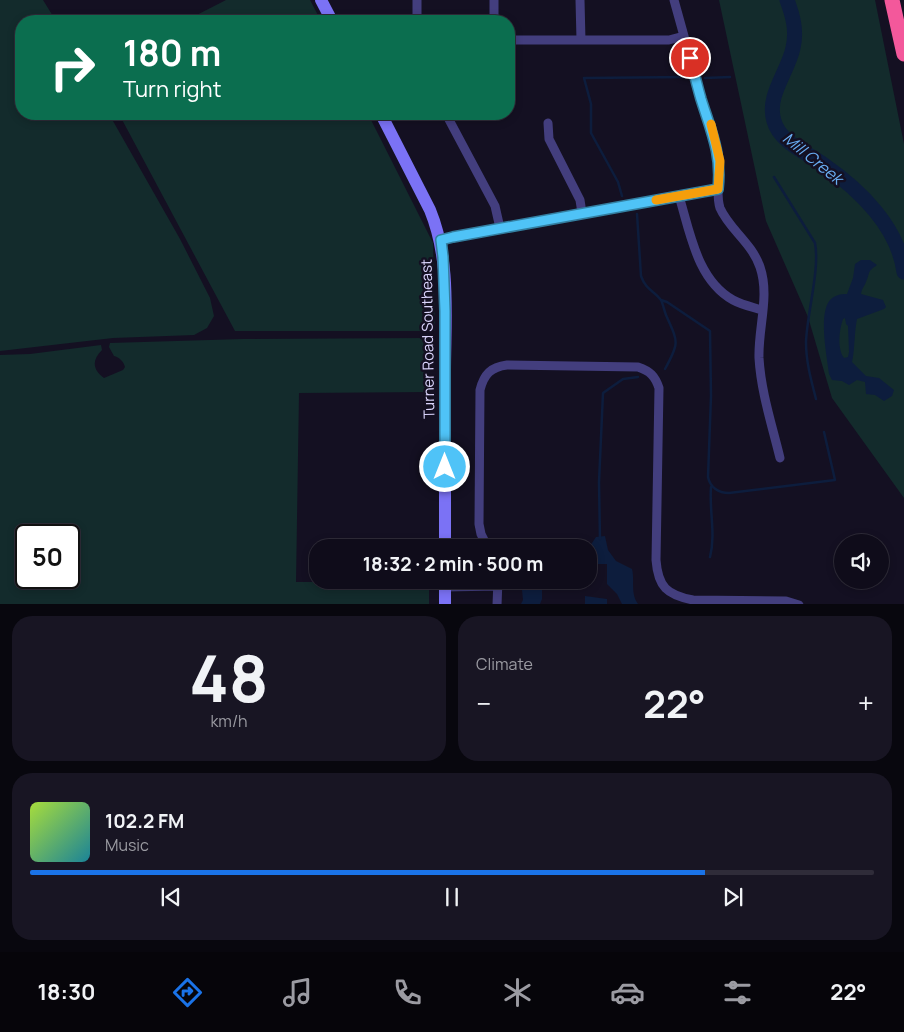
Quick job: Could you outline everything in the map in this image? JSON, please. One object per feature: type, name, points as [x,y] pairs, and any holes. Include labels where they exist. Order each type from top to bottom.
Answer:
[{"type":"highway","points":[[892,0],[904,54]]},
{"type":"main road","points":[[321,0],[329,15]]},
{"type":"main road","name":"Turner Road Southeast","points":[[384,120],[418,185],[437,226],[441,240],[445,311],[445,539]]},
{"type":"main road","points":[[445,589],[446,604]]},
{"type":"street","points":[[417,0],[417,15]]},
{"type":"street","points":[[494,0],[494,15]]},
{"type":"street","points":[[580,0],[580,40]]},
{"type":"street","points":[[674,0],[718,153],[720,208],[748,244],[761,268],[764,290],[759,339],[760,373],[762,389],[780,458]]},
{"type":"street","points":[[515,40],[670,40],[684,36]]},
{"type":"street","points":[[449,120],[495,206],[500,228]]},
{"type":"street","points":[[548,123],[549,139],[580,200],[582,213]]},
{"type":"street","points":[[441,240],[718,189]]},
{"type":"street","points":[[679,196],[698,257],[709,278],[732,300],[762,310]]},
{"type":"street","points":[[484,539],[479,524],[480,390],[482,381],[488,371],[496,366],[507,365],[638,367],[653,374],[659,388],[656,560],[659,578],[664,587],[680,598],[694,600],[786,601],[799,604]]},
{"type":"street","points":[[498,589],[498,604]]},
{"type":"green space","points":[[0,0],[43,0],[52,15],[15,15],[15,120],[112,120],[180,239],[210,298],[214,316],[207,328],[194,335],[113,338],[0,351]]},
{"type":"green space","points":[[226,0],[310,0],[318,15],[197,15]]},
{"type":"green space","points":[[719,0],[875,0],[904,144],[904,498],[832,398],[808,317],[766,221]]},
{"type":"green space","points":[[122,120],[371,120],[433,243],[435,331],[235,331]]},
{"type":"green space","points":[[428,338],[429,392],[299,393],[296,582],[309,582],[309,589],[429,589],[429,604],[0,604],[0,355],[30,354],[101,345],[102,350],[96,357],[95,368],[104,378],[123,370],[125,367],[118,357],[114,356],[109,347],[110,343],[243,339]]},
{"type":"water","points":[[861,260],[870,260],[877,265],[870,271],[861,294],[883,300],[886,307],[857,319],[852,362],[866,376],[879,378],[894,390],[892,396],[884,401],[875,395],[866,394],[865,382],[857,380],[849,385],[842,381],[832,380],[829,374],[824,336],[824,315],[830,300],[847,294],[853,278],[855,264]],"holes":[[[845,318],[848,326],[849,352],[848,357],[844,358],[840,350],[839,339],[843,319]]]},
{"type":"water","points":[[605,536],[608,550],[616,561],[632,569],[633,591],[638,604],[622,604],[617,594],[607,584],[607,564],[597,564],[596,537]]},
{"type":"water","points":[[522,589],[542,589],[540,604],[521,604],[523,600]]},
{"type":"water","points":[[585,596],[607,599],[607,604],[585,604]]},
{"type":"waterway","name":"Mill Creek","points":[[787,0],[794,24],[795,36],[793,48],[773,102],[772,112],[777,129],[795,147],[838,175],[864,198],[886,225],[894,240],[904,272]]},
{"type":"waterway","points":[[622,196],[618,182],[591,133],[591,104],[584,78],[687,77]]},
{"type":"waterway","points":[[705,78],[730,77]]},
{"type":"waterway","points":[[774,177],[815,243],[815,279],[806,349],[816,399]]},
{"type":"waterway","points":[[637,214],[641,276],[647,287],[661,300],[676,342],[665,369]]},
{"type":"waterway","points":[[661,300],[667,302],[710,331],[711,396],[708,477],[715,489],[729,493],[835,480],[824,432]]},
{"type":"waterway","points":[[600,539],[599,482],[603,393],[623,379],[638,377]]},
{"type":"waterway","points":[[710,557],[712,548],[711,487]]},
{"type":"slow traffic","points":[[656,200],[718,189],[720,161],[711,124]]},
{"type":"route","points":[[445,467],[445,281],[441,240],[718,189],[720,161],[712,128],[690,58]]}]
